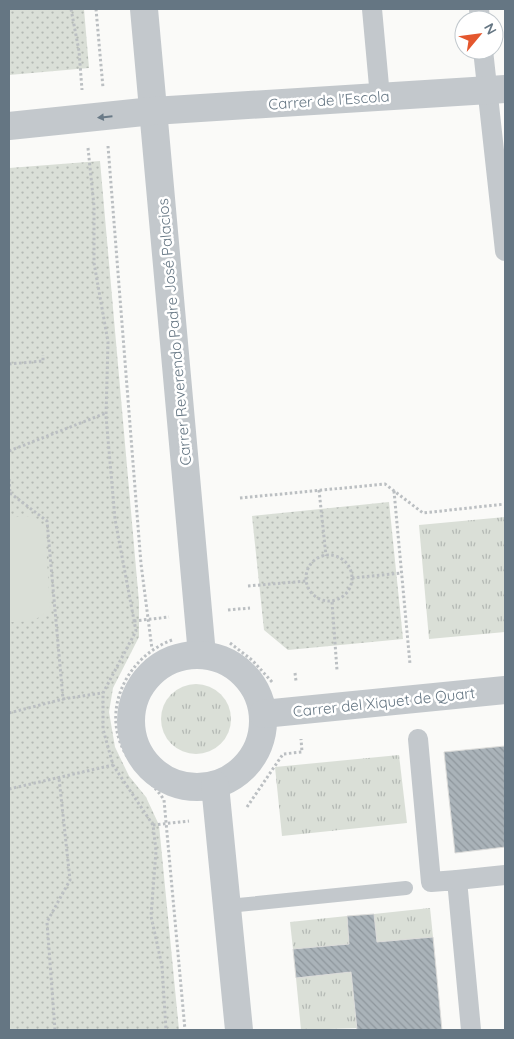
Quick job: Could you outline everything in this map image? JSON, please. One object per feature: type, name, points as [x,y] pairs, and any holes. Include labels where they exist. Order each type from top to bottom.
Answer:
[{"type":"street","name":"Carrer Reverendo Padre José Palacios","points":[[144,9],[201,644]]},
{"type":"street","points":[[372,9],[380,97]]},
{"type":"street","points":[[486,60],[496,90],[505,251]]},
{"type":"street","name":"Carrer de l'Escola","points":[[9,126],[153,112],[496,90]]},
{"type":"street","points":[[201,644],[243,674],[258,696],[281,712],[262,732],[252,758],[246,766],[232,778],[215,785],[192,787],[170,782],[146,762],[138,749],[131,727],[133,704],[143,684],[158,667],[201,644]]},
{"type":"street","name":"Carrer del Xiquet de Quart","points":[[281,712],[505,690]]},
{"type":"street","points":[[418,739],[431,882],[505,875]]},
{"type":"street","points":[[215,785],[240,1030]]},
{"type":"street","points":[[458,880],[471,1030]]},
{"type":"lane","points":[[228,906],[406,888]]},
{"type":"path","points":[[71,9],[95,118],[141,564],[152,649]]},
{"type":"path","points":[[96,9],[94,263],[108,342],[106,413],[115,519],[136,631],[103,693],[104,729],[113,765],[153,825],[156,851],[151,916],[162,966],[166,1030]]},
{"type":"path","points":[[9,364],[43,361],[43,355]]},
{"type":"path","points":[[9,451],[106,413]]},
{"type":"path","points":[[9,480],[9,494],[47,521],[63,699]]},
{"type":"path","points":[[240,498],[385,484],[423,513],[505,504]]},
{"type":"path","points":[[320,490],[326,556]]},
{"type":"path","points":[[394,491],[410,664]]},
{"type":"path","points":[[326,556],[338,557],[345,561],[350,568],[352,578],[349,590],[345,596],[332,602],[317,599],[308,588],[306,581],[310,565],[315,559],[326,556]]},
{"type":"path","points":[[352,578],[402,573]]},
{"type":"path","points":[[248,586],[306,581]]},
{"type":"path","points":[[332,602],[337,670]]},
{"type":"path","points":[[153,825],[167,824],[244,813],[283,754],[302,752],[281,712],[273,683],[252,660],[236,647],[220,638],[201,644],[184,636],[152,649],[130,670],[118,696],[116,719],[122,748],[134,768],[159,792],[164,800],[167,824],[185,1030]]},
{"type":"path","points":[[281,712],[295,673]]},
{"type":"path","points":[[9,712],[63,699],[103,693]]},
{"type":"path","points":[[9,789],[113,765]]},
{"type":"path","points":[[55,1030],[46,922],[70,880],[59,778]]},
{"type":"green space","points":[[9,9],[84,9],[89,68],[9,75]]},
{"type":"green space","points":[[100,161],[139,602],[139,637],[113,688],[109,712],[115,747],[129,776],[146,797],[159,825],[179,1030],[9,1030],[9,168]]},
{"type":"green space","points":[[389,502],[403,639],[288,650],[264,630],[252,516]]},
{"type":"green space","points":[[34,517],[45,530],[50,608],[36,619],[9,622],[9,518]]},
{"type":"green space","points":[[505,517],[505,632],[429,639],[419,525]]},
{"type":"green space","points":[[196,684],[209,687],[221,694],[228,706],[231,719],[228,732],[221,744],[209,751],[196,754],[183,751],[171,744],[164,732],[161,719],[164,706],[171,694],[183,687]]},
{"type":"green space","points":[[399,755],[407,823],[282,836],[275,767]]},
{"type":"green space","points":[[430,908],[433,937],[377,942],[374,914]]},
{"type":"green space","points":[[347,916],[349,944],[293,949],[290,922]]},
{"type":"green space","points":[[351,972],[357,1028],[301,1030],[296,978]]},
{"type":"building","points":[[505,746],[505,847],[455,853],[444,752]]},
{"type":"building","points":[[374,914],[377,942],[433,937],[442,1030],[357,1030],[351,972],[296,978],[293,949],[349,944],[347,916]]}]
